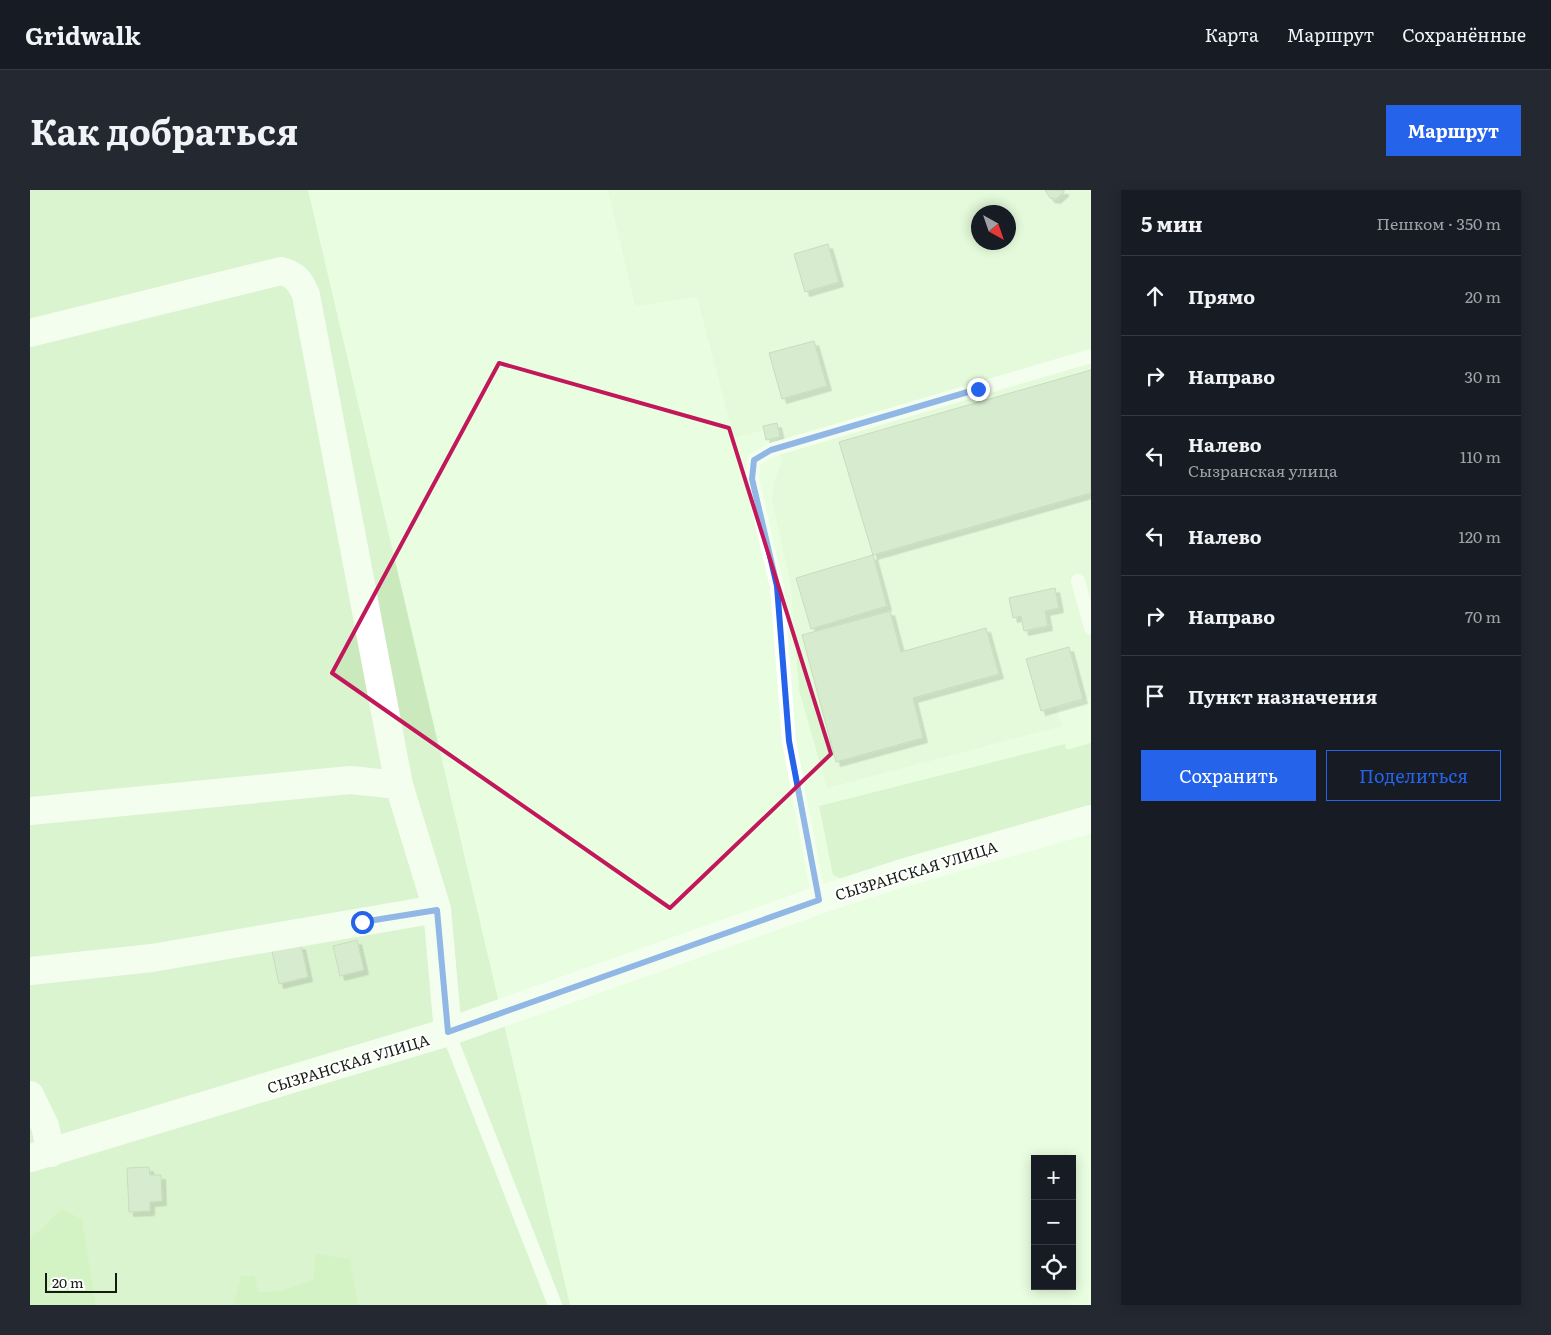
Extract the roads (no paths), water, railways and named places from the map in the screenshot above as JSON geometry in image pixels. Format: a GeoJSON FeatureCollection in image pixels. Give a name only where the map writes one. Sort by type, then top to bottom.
{"type":"FeatureCollection","features":[{"type":"Feature","properties":{"kind":"street"},"geometry":{"type":"LineString","coordinates":[[30,333],[281,271],[293,274],[300,282],[306,294],[399,785],[437,910],[448,1032]]}},
{"type":"Feature","properties":{"kind":"street"},"geometry":{"type":"LineString","coordinates":[[30,811],[350,780],[399,785]]}},
{"type":"Feature","properties":{"kind":"street","name":"СЫЗРАНСКАЯ УЛИЦА"},"geometry":{"type":"LineString","coordinates":[[41,1156],[448,1032],[819,900],[902,873],[1091,819]]}},
{"type":"Feature","properties":{"kind":"street"},"geometry":{"type":"LineString","coordinates":[[30,971],[152,958],[437,910]]}},
{"type":"Feature","properties":{"kind":"street"},"geometry":{"type":"LineString","coordinates":[[30,1095],[45,1126],[41,1156]]}},
{"type":"Feature","properties":{"kind":"lane"},"geometry":{"type":"LineString","coordinates":[[819,900],[789,741],[777,586],[752,479],[754,460],[771,450],[1091,356]]}},
{"type":"Feature","properties":{"kind":"lane"},"geometry":{"type":"LineString","coordinates":[[1078,581],[1091,628]]}},
{"type":"Feature","properties":{"kind":"lane"},"geometry":{"type":"LineString","coordinates":[[448,1032],[555,1305]]}}]}
